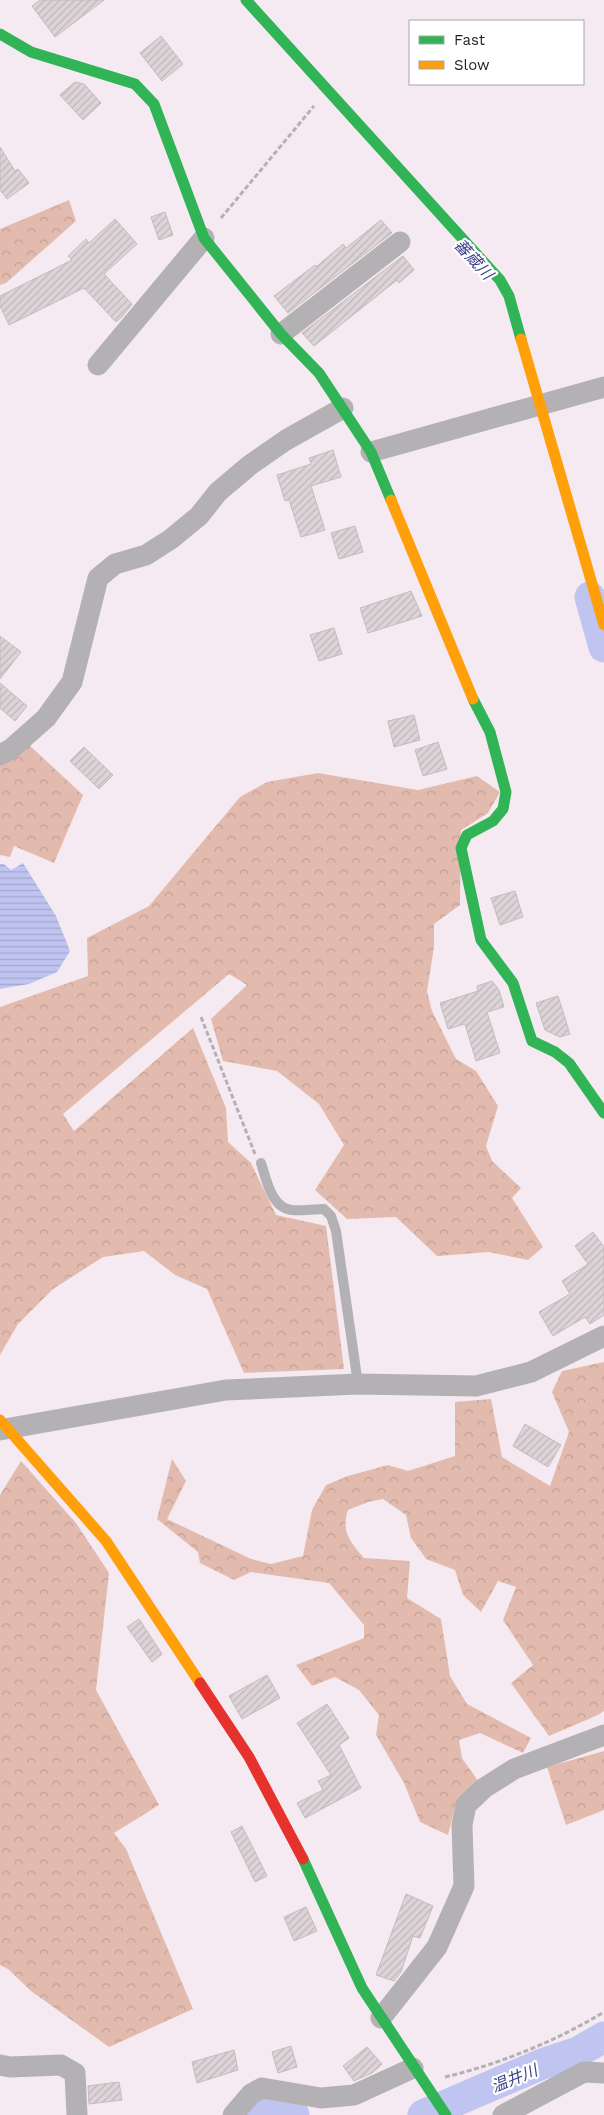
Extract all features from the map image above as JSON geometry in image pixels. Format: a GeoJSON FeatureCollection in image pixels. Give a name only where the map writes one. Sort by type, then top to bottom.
{"type":"FeatureCollection","features":[{"type":"Feature","properties":{"kind":"street"},"geometry":{"type":"LineString","coordinates":[[246,0],[500,280],[509,296],[537,405],[604,625]]}},
{"type":"Feature","properties":{"kind":"street"},"geometry":{"type":"LineString","coordinates":[[0,34],[31,52],[135,84],[154,104],[204,238],[281,334],[319,373],[371,452],[470,695],[490,732],[506,792],[503,809],[493,821],[468,835],[461,848],[481,940],[514,983],[532,1041],[555,1052],[569,1063],[604,1113]]}},
{"type":"Feature","properties":{"kind":"street"},"geometry":{"type":"LineString","coordinates":[[98,365],[204,238]]}},
{"type":"Feature","properties":{"kind":"street"},"geometry":{"type":"LineString","coordinates":[[281,334],[400,242]]}},
{"type":"Feature","properties":{"kind":"street"},"geometry":{"type":"LineString","coordinates":[[371,452],[604,386]]}},
{"type":"Feature","properties":{"kind":"street"},"geometry":{"type":"LineString","coordinates":[[0,755],[11,749],[46,718],[72,682],[98,578],[115,564],[146,555],[171,539],[199,516],[218,492],[250,465],[286,440],[343,408]]}},
{"type":"Feature","properties":{"kind":"street"},"geometry":{"type":"LineString","coordinates":[[3,1426],[226,1390],[358,1384],[476,1386],[531,1372],[604,1336]]}},
{"type":"Feature","properties":{"kind":"street"},"geometry":{"type":"LineString","coordinates":[[3,1426],[106,1541],[249,1757],[293,1838],[362,1988],[446,2115]]}},
{"type":"Feature","properties":{"kind":"street"},"geometry":{"type":"LineString","coordinates":[[381,2018],[437,1947],[464,1886],[462,1825],[466,1805],[484,1788],[514,1769],[604,1736]]}},
{"type":"Feature","properties":{"kind":"street"},"geometry":{"type":"LineString","coordinates":[[0,2065],[10,2067],[61,2065],[75,2073],[77,2115]]}},
{"type":"Feature","properties":{"kind":"street"},"geometry":{"type":"LineString","coordinates":[[503,2115],[584,2072],[604,2073]]}},
{"type":"Feature","properties":{"kind":"street"},"geometry":{"type":"LineString","coordinates":[[233,2115],[251,2094],[262,2088],[321,2098],[354,2095],[422,2079]]}},
{"type":"Feature","properties":{"kind":"lane"},"geometry":{"type":"LineString","coordinates":[[261,1162],[270,1193],[280,1205],[290,1210],[324,1209],[331,1216],[336,1231],[358,1384]]}},
{"type":"Feature","properties":{"kind":"path"},"geometry":{"type":"LineString","coordinates":[[204,238],[320,98]]}},
{"type":"Feature","properties":{"kind":"path"},"geometry":{"type":"LineString","coordinates":[[200,1018],[253,1151],[261,1162]]}},
{"type":"Feature","properties":{"kind":"path"},"geometry":{"type":"LineString","coordinates":[[422,2079],[459,2074],[509,2057],[577,2028],[604,2012]]}},
{"type":"Feature","properties":{"kind":"green space"},"geometry":{"type":"Polygon","coordinates":[[[69,200],[76,221],[6,283],[0,285],[0,229],[69,200]]]}},
{"type":"Feature","properties":{"kind":"green space"},"geometry":{"type":"Polygon","coordinates":[[[28,744],[83,795],[54,863],[14,846],[10,857],[0,855],[0,761],[28,744]]]}},
{"type":"Feature","properties":{"kind":"green space"},"geometry":{"type":"Polygon","coordinates":[[[318,773],[418,790],[477,776],[500,792],[488,813],[461,830],[460,905],[434,924],[434,947],[427,991],[432,1011],[456,1059],[476,1071],[498,1106],[486,1146],[492,1161],[521,1188],[512,1198],[543,1247],[528,1260],[489,1252],[437,1256],[396,1217],[347,1219],[315,1190],[344,1145],[319,1104],[277,1071],[223,1061],[211,1019],[247,985],[229,974],[63,1114],[74,1131],[193,1028],[226,1108],[228,1142],[251,1163],[276,1215],[326,1226],[344,1369],[244,1373],[207,1289],[175,1275],[144,1251],[103,1257],[53,1289],[18,1324],[0,1355],[0,1007],[88,976],[87,938],[149,906],[240,797],[267,782],[318,773]]]}},
{"type":"Feature","properties":{"kind":"green space"},"geometry":{"type":"Polygon","coordinates":[[[604,1362],[604,1711],[598,1715],[549,1736],[511,1683],[533,1665],[503,1620],[516,1587],[498,1581],[481,1612],[463,1595],[455,1570],[426,1559],[411,1538],[406,1515],[383,1499],[368,1502],[348,1510],[346,1531],[351,1542],[364,1558],[410,1561],[407,1598],[441,1619],[450,1676],[467,1704],[531,1738],[523,1753],[480,1733],[459,1740],[462,1758],[478,1781],[456,1803],[448,1835],[420,1822],[404,1783],[376,1735],[379,1715],[359,1690],[335,1677],[312,1686],[296,1665],[364,1638],[364,1625],[329,1583],[251,1572],[234,1580],[200,1563],[198,1552],[157,1519],[172,1459],[186,1481],[167,1519],[251,1559],[271,1564],[303,1556],[312,1510],[326,1485],[348,1476],[388,1465],[408,1471],[455,1456],[455,1402],[491,1399],[502,1457],[550,1486],[569,1432],[552,1392],[562,1371],[604,1362]]]}},
{"type":"Feature","properties":{"kind":"green space"},"geometry":{"type":"Polygon","coordinates":[[[21,1461],[76,1523],[109,1573],[96,1690],[159,1805],[114,1833],[126,1849],[193,2009],[109,2047],[31,1991],[8,1969],[0,1965],[0,1495],[21,1461]]]}},
{"type":"Feature","properties":{"kind":"green space"},"geometry":{"type":"Polygon","coordinates":[[[604,1751],[604,1810],[566,1825],[547,1767],[604,1751]]]}},
{"type":"Feature","properties":{"kind":"water"},"geometry":{"type":"Polygon","coordinates":[[[23,863],[56,916],[70,951],[57,972],[29,984],[0,989],[0,864],[4,864],[11,870],[23,863]]]}},
{"type":"Feature","properties":{"kind":"building"},"geometry":{"type":"Polygon","coordinates":[[[40,0],[104,0],[55,37],[32,6],[40,0]]]}},
{"type":"Feature","properties":{"kind":"building"},"geometry":{"type":"Polygon","coordinates":[[[161,36],[183,64],[162,81],[140,53],[161,36]]]}},
{"type":"Feature","properties":{"kind":"building"},"geometry":{"type":"Polygon","coordinates":[[[75,82],[84,84],[101,103],[83,120],[60,95],[75,82]]]}},
{"type":"Feature","properties":{"kind":"building"},"geometry":{"type":"Polygon","coordinates":[[[0,147],[15,171],[18,169],[29,183],[7,199],[0,190],[0,147]]]}},
{"type":"Feature","properties":{"kind":"building"},"geometry":{"type":"Polygon","coordinates":[[[165,212],[173,235],[159,240],[151,217],[165,212]]]}},
{"type":"Feature","properties":{"kind":"building"},"geometry":{"type":"Polygon","coordinates":[[[115,219],[137,244],[104,274],[132,304],[122,317],[116,322],[84,288],[9,325],[0,306],[0,296],[72,260],[68,256],[86,239],[89,243],[115,219]]]}},
{"type":"Feature","properties":{"kind":"building"},"geometry":{"type":"Polygon","coordinates":[[[381,220],[392,233],[288,313],[274,296],[315,265],[316,267],[343,244],[346,248],[381,220]]]}},
{"type":"Feature","properties":{"kind":"building"},"geometry":{"type":"Polygon","coordinates":[[[403,256],[414,270],[399,283],[397,280],[314,346],[302,333],[403,256]]]}},
{"type":"Feature","properties":{"kind":"building"},"geometry":{"type":"Polygon","coordinates":[[[333,450],[341,477],[311,486],[325,530],[301,537],[289,500],[285,501],[277,475],[311,464],[309,458],[333,450]]]}},
{"type":"Feature","properties":{"kind":"building"},"geometry":{"type":"Polygon","coordinates":[[[355,526],[363,552],[339,559],[331,533],[355,526]]]}},
{"type":"Feature","properties":{"kind":"building"},"geometry":{"type":"Polygon","coordinates":[[[411,591],[422,616],[368,633],[360,608],[411,591]]]}},
{"type":"Feature","properties":{"kind":"building"},"geometry":{"type":"Polygon","coordinates":[[[334,628],[342,654],[319,661],[310,635],[334,628]]]}},
{"type":"Feature","properties":{"kind":"building"},"geometry":{"type":"Polygon","coordinates":[[[0,636],[21,652],[0,679],[0,636]]]}},
{"type":"Feature","properties":{"kind":"building"},"geometry":{"type":"Polygon","coordinates":[[[0,683],[27,706],[15,721],[0,708],[0,683]]]}},
{"type":"Feature","properties":{"kind":"building"},"geometry":{"type":"Polygon","coordinates":[[[414,715],[420,740],[394,747],[388,721],[414,715]]]}},
{"type":"Feature","properties":{"kind":"building"},"geometry":{"type":"Polygon","coordinates":[[[438,742],[447,769],[423,776],[415,750],[438,742]]]}},
{"type":"Feature","properties":{"kind":"building"},"geometry":{"type":"Polygon","coordinates":[[[84,747],[113,775],[99,789],[70,761],[84,747]]]}},
{"type":"Feature","properties":{"kind":"building"},"geometry":{"type":"Polygon","coordinates":[[[515,891],[523,917],[500,925],[491,898],[515,891]]]}},
{"type":"Feature","properties":{"kind":"building"},"geometry":{"type":"Polygon","coordinates":[[[492,981],[499,990],[504,1007],[487,1012],[500,1053],[476,1061],[465,1024],[448,1029],[440,1003],[478,991],[477,986],[492,981]]]}},
{"type":"Feature","properties":{"kind":"building"},"geometry":{"type":"Polygon","coordinates":[[[558,996],[570,1034],[560,1037],[545,1030],[536,1003],[558,996]]]}},
{"type":"Feature","properties":{"kind":"building"},"geometry":{"type":"Polygon","coordinates":[[[593,1232],[604,1247],[604,1315],[590,1324],[585,1317],[553,1336],[539,1312],[570,1294],[562,1281],[588,1264],[575,1246],[593,1232]]]}},
{"type":"Feature","properties":{"kind":"building"},"geometry":{"type":"Polygon","coordinates":[[[525,1424],[561,1445],[548,1467],[513,1446],[525,1424]]]}},
{"type":"Feature","properties":{"kind":"building"},"geometry":{"type":"Polygon","coordinates":[[[139,1619],[162,1654],[152,1662],[127,1627],[139,1619]]]}},
{"type":"Feature","properties":{"kind":"building"},"geometry":{"type":"Polygon","coordinates":[[[267,1675],[280,1698],[242,1719],[229,1696],[267,1675]]]}},
{"type":"Feature","properties":{"kind":"building"},"geometry":{"type":"Polygon","coordinates":[[[327,1704],[349,1738],[339,1745],[361,1788],[305,1818],[297,1803],[323,1790],[318,1781],[331,1775],[297,1723],[327,1704]]]}},
{"type":"Feature","properties":{"kind":"building"},"geometry":{"type":"Polygon","coordinates":[[[242,1826],[267,1876],[255,1882],[231,1832],[242,1826]]]}},
{"type":"Feature","properties":{"kind":"building"},"geometry":{"type":"Polygon","coordinates":[[[406,1894],[433,1906],[420,1938],[413,1936],[401,1972],[394,1981],[376,1975],[406,1894]]]}},
{"type":"Feature","properties":{"kind":"building"},"geometry":{"type":"Polygon","coordinates":[[[306,1907],[317,1931],[294,1941],[284,1917],[306,1907]]]}},
{"type":"Feature","properties":{"kind":"building"},"geometry":{"type":"Polygon","coordinates":[[[291,2046],[297,2067],[278,2073],[272,2052],[291,2046]]]}},
{"type":"Feature","properties":{"kind":"building"},"geometry":{"type":"Polygon","coordinates":[[[367,2047],[382,2064],[372,2073],[354,2081],[343,2066],[367,2047]]]}},
{"type":"Feature","properties":{"kind":"building"},"geometry":{"type":"Polygon","coordinates":[[[234,2050],[238,2070],[197,2083],[192,2062],[234,2050]]]}},
{"type":"Feature","properties":{"kind":"building"},"geometry":{"type":"Polygon","coordinates":[[[119,2082],[122,2100],[89,2104],[88,2086],[119,2082]]]}},
{"type":"Feature","properties":{"kind":"waterway","name":"蕃蔵川"},"geometry":{"type":"LineString","coordinates":[[590,597],[604,647]]}},
{"type":"Feature","properties":{"kind":"waterway","name":"温井川"},"geometry":{"type":"LineString","coordinates":[[423,2115],[542,2064],[578,2052],[604,2037]]}},
{"type":"Feature","properties":{"kind":"waterway","name":"温井川"},"geometry":{"type":"LineString","coordinates":[[262,2115],[266,2112],[294,2115]]}},
{"type":"Feature","properties":{"kind":"traffic: fast"},"geometry":{"type":"LineString","coordinates":[[246,0],[500,280],[509,296],[521,339]]}},
{"type":"Feature","properties":{"kind":"traffic: fast"},"geometry":{"type":"LineString","coordinates":[[0,34],[31,52],[135,84],[154,104],[204,238],[281,334],[319,373],[371,452],[391,500]]}},
{"type":"Feature","properties":{"kind":"traffic: fast"},"geometry":{"type":"LineString","coordinates":[[473,699],[490,732],[506,792],[503,809],[493,821],[467,835],[461,848],[481,940],[513,983],[532,1041],[555,1052],[569,1063],[604,1113]]}},
{"type":"Feature","properties":{"kind":"traffic: fast"},"geometry":{"type":"LineString","coordinates":[[303,1859],[362,1988],[446,2115]]}},
{"type":"Feature","properties":{"kind":"traffic: slow"},"geometry":{"type":"LineString","coordinates":[[521,339],[604,625]]}},
{"type":"Feature","properties":{"kind":"traffic: slow"},"geometry":{"type":"LineString","coordinates":[[391,500],[473,699]]}},
{"type":"Feature","properties":{"kind":"traffic: slow"},"geometry":{"type":"LineString","coordinates":[[0,1420],[106,1541],[200,1683]]}},
{"type":"Feature","properties":{"kind":"traffic: jam"},"geometry":{"type":"LineString","coordinates":[[200,1683],[249,1757],[303,1859]]}}]}
